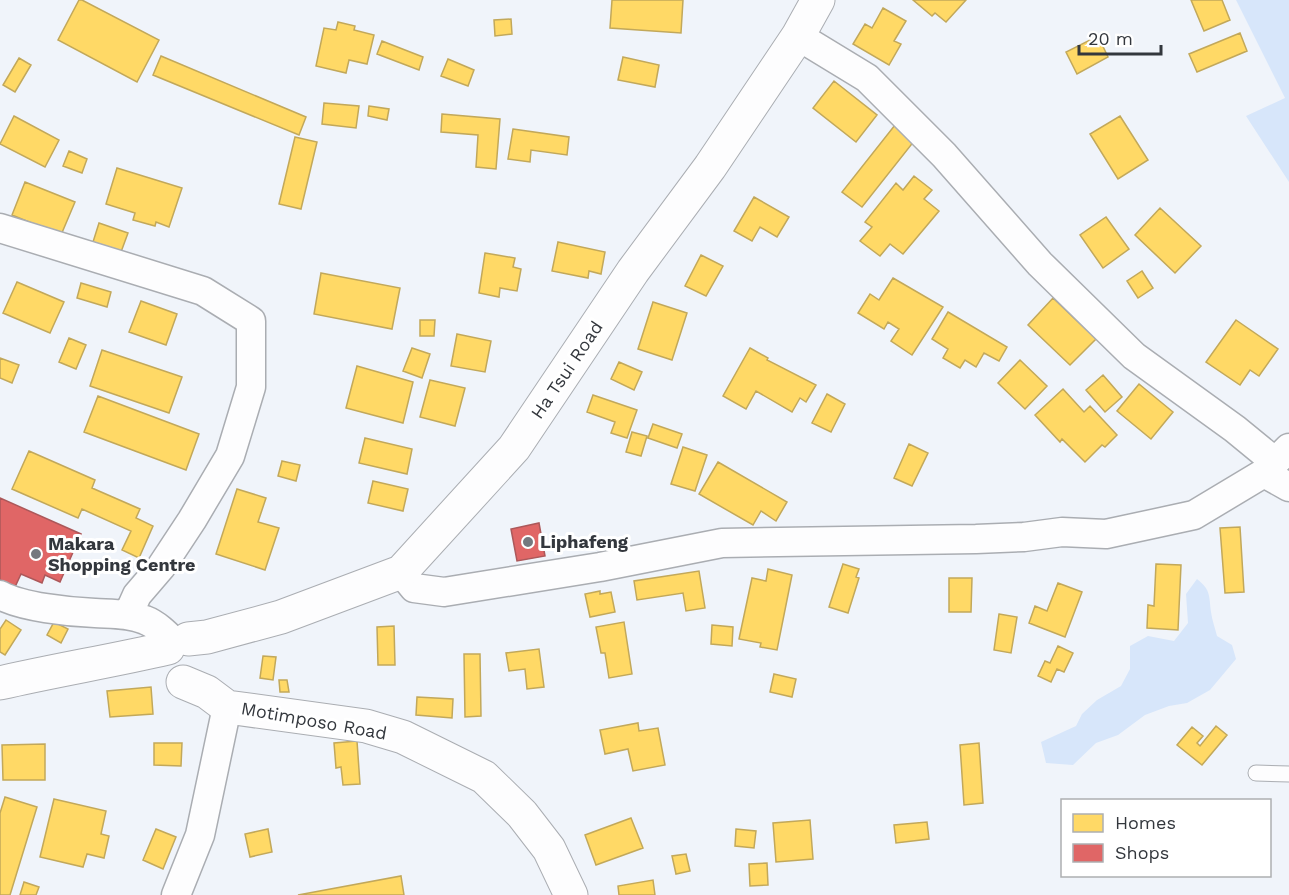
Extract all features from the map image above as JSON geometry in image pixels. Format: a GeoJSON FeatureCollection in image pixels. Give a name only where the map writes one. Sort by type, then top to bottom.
{"type":"FeatureCollection","features":[{"type":"Feature","properties":{"kind":"street","name":"Ha Tsui Road"},"geometry":{"type":"LineString","coordinates":[[192,668],[226,632],[281,617],[401,572],[514,448],[633,271],[710,167],[798,36],[818,0]]}},
{"type":"Feature","properties":{"kind":"street"},"geometry":{"type":"LineString","coordinates":[[798,36],[867,78],[944,155],[1040,264],[1134,356],[1276,461],[1289,487]]}},
{"type":"Feature","properties":{"kind":"street"},"geometry":{"type":"LineString","coordinates":[[0,228],[202,291],[251,321],[251,387],[230,456],[192,520],[160,567],[137,595],[128,615]]}},
{"type":"Feature","properties":{"kind":"street"},"geometry":{"type":"LineString","coordinates":[[401,572],[414,588],[444,592],[600,567],[722,543],[976,539],[1024,537],[1062,532],[1106,534],[1194,515],[1276,461]]}},
{"type":"Feature","properties":{"kind":"street"},"geometry":{"type":"LineString","coordinates":[[0,595],[12,602],[81,613],[128,615],[146,620],[166,634],[192,668],[200,835],[176,895]]}},
{"type":"Feature","properties":{"kind":"street"},"geometry":{"type":"LineString","coordinates":[[0,682],[61,669],[106,663],[192,668]]}},
{"type":"Feature","properties":{"kind":"street","name":"Motimposo Road"},"geometry":{"type":"LineString","coordinates":[[192,668],[403,737],[484,777],[522,814],[549,849],[571,895]]}},
{"type":"Feature","properties":{"kind":"lane"},"geometry":{"type":"LineString","coordinates":[[1256,773],[1289,774]]}},
{"type":"Feature","properties":{"kind":"shaded area"},"geometry":{"type":"Polygon","coordinates":[[[1236,0],[1289,0],[1289,182],[1246,116],[1285,98],[1236,0]]]}},
{"type":"Feature","properties":{"kind":"shaded area"},"geometry":{"type":"Polygon","coordinates":[[[1197,579],[1208,594],[1217,636],[1232,645],[1236,659],[1210,690],[1187,703],[1169,706],[1145,715],[1118,735],[1096,743],[1073,765],[1046,763],[1041,742],[1076,726],[1082,714],[1097,700],[1121,686],[1130,669],[1130,646],[1148,636],[1174,641],[1188,623],[1186,594],[1197,579]]]}},
{"type":"Feature","properties":{"kind":"building: Homes"},"geometry":{"type":"Polygon","coordinates":[[[79,0],[159,40],[137,82],[58,40],[79,0]]]}},
{"type":"Feature","properties":{"kind":"building: Homes"},"geometry":{"type":"Polygon","coordinates":[[[612,0],[683,0],[681,33],[610,28],[612,0]]]}},
{"type":"Feature","properties":{"kind":"building: Homes"},"geometry":{"type":"Polygon","coordinates":[[[913,0],[966,0],[946,22],[935,13],[932,16],[913,0]]]}},
{"type":"Feature","properties":{"kind":"building: Homes"},"geometry":{"type":"Polygon","coordinates":[[[1191,0],[1222,0],[1230,20],[1204,31],[1191,0]]]}},
{"type":"Feature","properties":{"kind":"building: Homes"},"geometry":{"type":"Polygon","coordinates":[[[883,8],[906,21],[894,41],[901,44],[889,65],[853,44],[865,24],[872,28],[883,8]]]}},
{"type":"Feature","properties":{"kind":"building: Homes"},"geometry":{"type":"Polygon","coordinates":[[[511,19],[512,34],[495,36],[494,20],[511,19]]]}},
{"type":"Feature","properties":{"kind":"building: Homes"},"geometry":{"type":"Polygon","coordinates":[[[338,22],[355,26],[354,30],[374,35],[367,64],[349,60],[346,73],[316,66],[324,28],[336,30],[338,22]]]}},
{"type":"Feature","properties":{"kind":"building: Homes"},"geometry":{"type":"Polygon","coordinates":[[[1240,33],[1247,51],[1197,72],[1189,54],[1240,33]]]}},
{"type":"Feature","properties":{"kind":"building: Homes"},"geometry":{"type":"Polygon","coordinates":[[[1098,36],[1108,57],[1077,74],[1066,52],[1098,36]]]}},
{"type":"Feature","properties":{"kind":"building: Homes"},"geometry":{"type":"Polygon","coordinates":[[[382,41],[423,57],[419,70],[377,54],[382,41]]]}},
{"type":"Feature","properties":{"kind":"building: Homes"},"geometry":{"type":"Polygon","coordinates":[[[161,56],[306,117],[299,135],[153,75],[161,56]]]}},
{"type":"Feature","properties":{"kind":"building: Homes"},"geometry":{"type":"Polygon","coordinates":[[[623,57],[659,65],[655,87],[618,80],[623,57]]]}},
{"type":"Feature","properties":{"kind":"building: Homes"},"geometry":{"type":"Polygon","coordinates":[[[19,58],[31,65],[15,92],[3,85],[19,58]]]}},
{"type":"Feature","properties":{"kind":"building: Homes"},"geometry":{"type":"Polygon","coordinates":[[[448,59],[474,70],[468,86],[441,76],[448,59]]]}},
{"type":"Feature","properties":{"kind":"building: Homes"},"geometry":{"type":"Polygon","coordinates":[[[834,81],[877,115],[856,142],[813,108],[834,81]]]}},
{"type":"Feature","properties":{"kind":"building: Homes"},"geometry":{"type":"Polygon","coordinates":[[[324,103],[359,106],[356,128],[322,124],[324,103]]]}},
{"type":"Feature","properties":{"kind":"building: Homes"},"geometry":{"type":"Polygon","coordinates":[[[369,106],[389,109],[387,120],[368,116],[369,106]]]}},
{"type":"Feature","properties":{"kind":"building: Homes"},"geometry":{"type":"Polygon","coordinates":[[[442,114],[500,119],[496,169],[476,167],[478,135],[441,132],[442,114]]]}},
{"type":"Feature","properties":{"kind":"building: Homes"},"geometry":{"type":"Polygon","coordinates":[[[14,116],[59,140],[45,167],[0,144],[14,116]]]}},
{"type":"Feature","properties":{"kind":"building: Homes"},"geometry":{"type":"Polygon","coordinates":[[[1120,116],[1148,160],[1118,179],[1090,134],[1120,116]]]}},
{"type":"Feature","properties":{"kind":"building: Homes"},"geometry":{"type":"Polygon","coordinates":[[[895,125],[915,140],[862,207],[842,192],[895,125]]]}},
{"type":"Feature","properties":{"kind":"building: Homes"},"geometry":{"type":"Polygon","coordinates":[[[513,129],[569,137],[567,155],[531,150],[530,162],[508,159],[513,129]]]}},
{"type":"Feature","properties":{"kind":"building: Homes"},"geometry":{"type":"Polygon","coordinates":[[[295,137],[317,142],[301,209],[279,204],[295,137]]]}},
{"type":"Feature","properties":{"kind":"building: Homes"},"geometry":{"type":"Polygon","coordinates":[[[69,151],[87,159],[82,173],[63,166],[69,151]]]}},
{"type":"Feature","properties":{"kind":"building: Homes"},"geometry":{"type":"Polygon","coordinates":[[[117,168],[182,188],[169,227],[156,222],[155,226],[133,220],[135,213],[106,204],[117,168]]]}},
{"type":"Feature","properties":{"kind":"building: Homes"},"geometry":{"type":"Polygon","coordinates":[[[914,176],[932,190],[924,199],[939,211],[903,254],[890,244],[880,256],[860,241],[872,227],[865,222],[896,183],[903,190],[914,176]]]}},
{"type":"Feature","properties":{"kind":"building: Homes"},"geometry":{"type":"Polygon","coordinates":[[[25,182],[75,202],[61,235],[12,215],[25,182]]]}},
{"type":"Feature","properties":{"kind":"building: Homes"},"geometry":{"type":"Polygon","coordinates":[[[754,197],[789,217],[777,237],[760,227],[752,241],[734,231],[754,197]]]}},
{"type":"Feature","properties":{"kind":"building: Homes"},"geometry":{"type":"Polygon","coordinates":[[[1160,208],[1201,246],[1175,273],[1135,235],[1160,208]]]}},
{"type":"Feature","properties":{"kind":"building: Homes"},"geometry":{"type":"Polygon","coordinates":[[[1106,217],[1129,249],[1103,268],[1080,235],[1106,217]]]}},
{"type":"Feature","properties":{"kind":"building: Homes"},"geometry":{"type":"Polygon","coordinates":[[[99,223],[128,233],[121,252],[93,242],[99,223]]]}},
{"type":"Feature","properties":{"kind":"building: Homes"},"geometry":{"type":"Polygon","coordinates":[[[558,242],[605,252],[601,274],[589,271],[588,278],[552,271],[558,242]]]}},
{"type":"Feature","properties":{"kind":"building: Homes"},"geometry":{"type":"Polygon","coordinates":[[[485,253],[515,258],[513,267],[521,269],[517,291],[500,288],[499,297],[479,293],[485,253]]]}},
{"type":"Feature","properties":{"kind":"building: Homes"},"geometry":{"type":"Polygon","coordinates":[[[701,255],[723,266],[706,296],[685,286],[701,255]]]}},
{"type":"Feature","properties":{"kind":"building: Homes"},"geometry":{"type":"Polygon","coordinates":[[[1142,271],[1153,288],[1138,298],[1127,281],[1142,271]]]}},
{"type":"Feature","properties":{"kind":"building: Homes"},"geometry":{"type":"Polygon","coordinates":[[[321,273],[400,288],[392,329],[314,314],[321,273]]]}},
{"type":"Feature","properties":{"kind":"building: Homes"},"geometry":{"type":"Polygon","coordinates":[[[893,278],[943,307],[912,355],[891,341],[899,329],[888,322],[884,329],[858,313],[870,294],[879,300],[893,278]]]}},
{"type":"Feature","properties":{"kind":"building: Homes"},"geometry":{"type":"Polygon","coordinates":[[[17,282],[64,302],[50,333],[3,313],[17,282]]]}},
{"type":"Feature","properties":{"kind":"building: Homes"},"geometry":{"type":"Polygon","coordinates":[[[81,283],[111,292],[107,307],[77,298],[81,283]]]}},
{"type":"Feature","properties":{"kind":"building: Homes"},"geometry":{"type":"Polygon","coordinates":[[[1053,298],[1096,339],[1070,365],[1028,325],[1053,298]]]}},
{"type":"Feature","properties":{"kind":"building: Homes"},"geometry":{"type":"Polygon","coordinates":[[[141,301],[177,314],[166,345],[129,332],[141,301]]]}},
{"type":"Feature","properties":{"kind":"building: Homes"},"geometry":{"type":"Polygon","coordinates":[[[653,302],[687,313],[672,360],[638,349],[653,302]]]}},
{"type":"Feature","properties":{"kind":"building: Homes"},"geometry":{"type":"Polygon","coordinates":[[[948,312],[1007,347],[999,361],[984,353],[976,367],[965,360],[960,368],[943,358],[948,349],[932,339],[948,312]]]}},
{"type":"Feature","properties":{"kind":"building: Homes"},"geometry":{"type":"Polygon","coordinates":[[[420,320],[435,320],[434,336],[420,336],[420,320]]]}},
{"type":"Feature","properties":{"kind":"building: Homes"},"geometry":{"type":"Polygon","coordinates":[[[1236,320],[1278,349],[1259,376],[1250,370],[1240,385],[1206,362],[1236,320]]]}},
{"type":"Feature","properties":{"kind":"building: Homes"},"geometry":{"type":"Polygon","coordinates":[[[457,334],[491,341],[485,372],[451,366],[457,334]]]}},
{"type":"Feature","properties":{"kind":"building: Homes"},"geometry":{"type":"Polygon","coordinates":[[[69,338],[86,345],[76,369],[59,362],[69,338]]]}},
{"type":"Feature","properties":{"kind":"building: Homes"},"geometry":{"type":"Polygon","coordinates":[[[412,348],[430,354],[422,378],[403,371],[412,348]]]}},
{"type":"Feature","properties":{"kind":"building: Homes"},"geometry":{"type":"Polygon","coordinates":[[[750,348],[768,358],[767,360],[816,385],[806,402],[800,398],[792,412],[756,391],[746,409],[723,396],[750,348]]]}},
{"type":"Feature","properties":{"kind":"building: Homes"},"geometry":{"type":"Polygon","coordinates":[[[102,350],[182,377],[169,413],[90,386],[102,350]]]}},
{"type":"Feature","properties":{"kind":"building: Homes"},"geometry":{"type":"Polygon","coordinates":[[[0,358],[19,365],[12,383],[0,378],[0,358]]]}},
{"type":"Feature","properties":{"kind":"building: Homes"},"geometry":{"type":"Polygon","coordinates":[[[1020,360],[1047,386],[1025,409],[998,383],[1020,360]]]}},
{"type":"Feature","properties":{"kind":"building: Homes"},"geometry":{"type":"Polygon","coordinates":[[[619,362],[642,372],[634,390],[611,379],[619,362]]]}},
{"type":"Feature","properties":{"kind":"building: Homes"},"geometry":{"type":"Polygon","coordinates":[[[357,366],[413,382],[403,423],[346,408],[357,366]]]}},
{"type":"Feature","properties":{"kind":"building: Homes"},"geometry":{"type":"Polygon","coordinates":[[[1103,375],[1122,397],[1105,412],[1086,390],[1103,375]]]}},
{"type":"Feature","properties":{"kind":"building: Homes"},"geometry":{"type":"Polygon","coordinates":[[[430,380],[465,388],[455,426],[420,417],[430,380]]]}},
{"type":"Feature","properties":{"kind":"building: Homes"},"geometry":{"type":"Polygon","coordinates":[[[1139,384],[1173,412],[1151,439],[1117,411],[1139,384]]]}},
{"type":"Feature","properties":{"kind":"building: Homes"},"geometry":{"type":"Polygon","coordinates":[[[1063,389],[1084,412],[1090,406],[1117,435],[1105,447],[1102,445],[1085,462],[1062,439],[1060,442],[1035,415],[1063,389]]]}},
{"type":"Feature","properties":{"kind":"building: Homes"},"geometry":{"type":"Polygon","coordinates":[[[827,394],[845,404],[831,432],[812,423],[827,394]]]}},
{"type":"Feature","properties":{"kind":"building: Homes"},"geometry":{"type":"Polygon","coordinates":[[[593,395],[637,410],[627,438],[611,433],[615,422],[587,412],[593,395]]]}},
{"type":"Feature","properties":{"kind":"building: Homes"},"geometry":{"type":"Polygon","coordinates":[[[98,396],[199,434],[186,470],[84,432],[98,396]]]}},
{"type":"Feature","properties":{"kind":"building: Homes"},"geometry":{"type":"Polygon","coordinates":[[[653,424],[682,434],[677,448],[648,438],[653,424]]]}},
{"type":"Feature","properties":{"kind":"building: Homes"},"geometry":{"type":"Polygon","coordinates":[[[632,432],[647,436],[641,456],[626,452],[632,432]]]}},
{"type":"Feature","properties":{"kind":"building: Homes"},"geometry":{"type":"Polygon","coordinates":[[[365,438],[412,449],[407,474],[359,463],[365,438]]]}},
{"type":"Feature","properties":{"kind":"building: Homes"},"geometry":{"type":"Polygon","coordinates":[[[909,444],[928,453],[912,486],[894,478],[909,444]]]}},
{"type":"Feature","properties":{"kind":"building: Homes"},"geometry":{"type":"Polygon","coordinates":[[[683,447],[707,455],[695,491],[671,484],[683,447]]]}},
{"type":"Feature","properties":{"kind":"building: Homes"},"geometry":{"type":"Polygon","coordinates":[[[29,451],[95,480],[92,488],[140,509],[136,518],[153,526],[139,558],[122,550],[131,531],[82,509],[78,518],[12,489],[29,451]]]}},
{"type":"Feature","properties":{"kind":"building: Homes"},"geometry":{"type":"Polygon","coordinates":[[[282,461],[300,465],[296,481],[278,476],[282,461]]]}},
{"type":"Feature","properties":{"kind":"building: Homes"},"geometry":{"type":"Polygon","coordinates":[[[718,462],[787,502],[776,521],[761,511],[753,525],[699,494],[718,462]]]}},
{"type":"Feature","properties":{"kind":"building: Homes"},"geometry":{"type":"Polygon","coordinates":[[[373,481],[408,489],[403,511],[368,503],[373,481]]]}},
{"type":"Feature","properties":{"kind":"building: Homes"},"geometry":{"type":"Polygon","coordinates":[[[237,489],[266,498],[258,522],[279,528],[265,570],[216,554],[237,489]]]}},
{"type":"Feature","properties":{"kind":"building: Homes"},"geometry":{"type":"Polygon","coordinates":[[[1240,527],[1244,592],[1225,593],[1220,528],[1240,527]]]}},
{"type":"Feature","properties":{"kind":"building: Homes"},"geometry":{"type":"Polygon","coordinates":[[[843,564],[859,569],[856,577],[859,578],[848,613],[829,607],[843,564]]]}},
{"type":"Feature","properties":{"kind":"building: Homes"},"geometry":{"type":"Polygon","coordinates":[[[1156,564],[1181,565],[1178,630],[1147,628],[1148,605],[1154,606],[1156,564]]]}},
{"type":"Feature","properties":{"kind":"building: Homes"},"geometry":{"type":"Polygon","coordinates":[[[768,569],[792,575],[777,650],[760,647],[761,643],[739,639],[752,578],[766,581],[768,569]]]}},
{"type":"Feature","properties":{"kind":"building: Homes"},"geometry":{"type":"Polygon","coordinates":[[[699,571],[705,608],[686,611],[683,593],[637,600],[634,581],[699,571]]]}},
{"type":"Feature","properties":{"kind":"building: Homes"},"geometry":{"type":"Polygon","coordinates":[[[949,578],[972,578],[971,612],[949,612],[949,578]]]}},
{"type":"Feature","properties":{"kind":"building: Homes"},"geometry":{"type":"Polygon","coordinates":[[[1058,583],[1082,592],[1065,637],[1029,623],[1035,606],[1047,611],[1058,583]]]}},
{"type":"Feature","properties":{"kind":"building: Homes"},"geometry":{"type":"Polygon","coordinates":[[[600,591],[600,594],[611,592],[615,612],[590,617],[585,594],[600,591]]]}},
{"type":"Feature","properties":{"kind":"building: Homes"},"geometry":{"type":"Polygon","coordinates":[[[999,614],[1017,617],[1011,653],[994,650],[999,614]]]}},
{"type":"Feature","properties":{"kind":"building: Homes"},"geometry":{"type":"Polygon","coordinates":[[[6,620],[21,630],[5,655],[0,652],[0,629],[6,620]]]}},
{"type":"Feature","properties":{"kind":"building: Homes"},"geometry":{"type":"Polygon","coordinates":[[[54,622],[68,629],[61,643],[47,635],[54,622]]]}},
{"type":"Feature","properties":{"kind":"building: Homes"},"geometry":{"type":"Polygon","coordinates":[[[624,622],[632,674],[609,678],[605,653],[601,653],[596,627],[624,622]]]}},
{"type":"Feature","properties":{"kind":"building: Homes"},"geometry":{"type":"Polygon","coordinates":[[[712,625],[733,627],[732,646],[711,644],[712,625]]]}},
{"type":"Feature","properties":{"kind":"building: Homes"},"geometry":{"type":"Polygon","coordinates":[[[394,626],[395,665],[378,665],[377,627],[394,626]]]}},
{"type":"Feature","properties":{"kind":"building: Homes"},"geometry":{"type":"Polygon","coordinates":[[[1058,646],[1073,653],[1064,672],[1057,669],[1051,682],[1038,676],[1045,661],[1050,663],[1058,646]]]}},
{"type":"Feature","properties":{"kind":"building: Homes"},"geometry":{"type":"Polygon","coordinates":[[[539,649],[544,687],[527,689],[525,669],[509,671],[506,653],[539,649]]]}},
{"type":"Feature","properties":{"kind":"building: Homes"},"geometry":{"type":"Polygon","coordinates":[[[464,654],[480,654],[481,716],[465,717],[464,654]]]}},
{"type":"Feature","properties":{"kind":"building: Homes"},"geometry":{"type":"Polygon","coordinates":[[[263,656],[276,657],[273,680],[260,678],[263,656]]]}},
{"type":"Feature","properties":{"kind":"building: Homes"},"geometry":{"type":"Polygon","coordinates":[[[774,674],[796,679],[792,697],[770,692],[774,674]]]}},
{"type":"Feature","properties":{"kind":"building: Homes"},"geometry":{"type":"Polygon","coordinates":[[[279,680],[287,680],[289,692],[280,692],[279,680]]]}},
{"type":"Feature","properties":{"kind":"building: Homes"},"geometry":{"type":"Polygon","coordinates":[[[151,687],[153,714],[110,717],[107,691],[151,687]]]}},
{"type":"Feature","properties":{"kind":"building: Homes"},"geometry":{"type":"Polygon","coordinates":[[[417,697],[453,699],[452,718],[416,715],[417,697]]]}},
{"type":"Feature","properties":{"kind":"building: Homes"},"geometry":{"type":"Polygon","coordinates":[[[638,723],[639,731],[658,728],[665,765],[633,771],[628,749],[605,754],[600,730],[638,723]]]}},
{"type":"Feature","properties":{"kind":"building: Homes"},"geometry":{"type":"Polygon","coordinates":[[[1216,726],[1227,735],[1202,765],[1177,745],[1192,727],[1203,736],[1197,743],[1200,746],[1216,726]]]}},
{"type":"Feature","properties":{"kind":"building: Homes"},"geometry":{"type":"Polygon","coordinates":[[[357,741],[360,784],[343,785],[341,767],[336,768],[334,743],[357,741]]]}},
{"type":"Feature","properties":{"kind":"building: Homes"},"geometry":{"type":"Polygon","coordinates":[[[154,743],[182,743],[181,766],[154,765],[154,743]]]}},
{"type":"Feature","properties":{"kind":"building: Homes"},"geometry":{"type":"Polygon","coordinates":[[[979,743],[983,803],[964,805],[960,745],[979,743]]]}},
{"type":"Feature","properties":{"kind":"building: Homes"},"geometry":{"type":"Polygon","coordinates":[[[45,744],[45,780],[3,780],[2,745],[45,744]]]}},
{"type":"Feature","properties":{"kind":"building: Homes"},"geometry":{"type":"Polygon","coordinates":[[[5,797],[37,807],[10,895],[0,895],[0,813],[5,797]]]}},
{"type":"Feature","properties":{"kind":"building: Homes"},"geometry":{"type":"Polygon","coordinates":[[[54,799],[106,811],[101,834],[109,836],[104,858],[87,854],[83,867],[40,857],[54,799]]]}},
{"type":"Feature","properties":{"kind":"building: Homes"},"geometry":{"type":"Polygon","coordinates":[[[631,818],[643,848],[596,865],[585,835],[631,818]]]}},
{"type":"Feature","properties":{"kind":"building: Homes"},"geometry":{"type":"Polygon","coordinates":[[[810,820],[813,859],[776,862],[773,823],[810,820]]]}},
{"type":"Feature","properties":{"kind":"building: Homes"},"geometry":{"type":"Polygon","coordinates":[[[927,822],[929,839],[896,843],[894,825],[927,822]]]}},
{"type":"Feature","properties":{"kind":"building: Homes"},"geometry":{"type":"Polygon","coordinates":[[[156,829],[176,837],[163,869],[143,860],[156,829]]]}},
{"type":"Feature","properties":{"kind":"building: Homes"},"geometry":{"type":"Polygon","coordinates":[[[268,829],[272,852],[250,857],[245,834],[268,829]]]}},
{"type":"Feature","properties":{"kind":"building: Homes"},"geometry":{"type":"Polygon","coordinates":[[[736,829],[756,831],[754,848],[735,846],[736,829]]]}},
{"type":"Feature","properties":{"kind":"building: Homes"},"geometry":{"type":"Polygon","coordinates":[[[686,854],[690,871],[676,874],[672,856],[686,854]]]}},
{"type":"Feature","properties":{"kind":"building: Homes"},"geometry":{"type":"Polygon","coordinates":[[[767,863],[768,885],[750,886],[749,864],[767,863]]]}},
{"type":"Feature","properties":{"kind":"building: Homes"},"geometry":{"type":"Polygon","coordinates":[[[401,876],[404,895],[298,895],[401,876]]]}},
{"type":"Feature","properties":{"kind":"building: Homes"},"geometry":{"type":"Polygon","coordinates":[[[653,880],[655,895],[619,895],[618,886],[653,880]]]}},
{"type":"Feature","properties":{"kind":"building: Homes"},"geometry":{"type":"Polygon","coordinates":[[[24,882],[39,887],[36,895],[20,895],[24,882]]]}},
{"type":"Feature","properties":{"kind":"building: Shops","name":"Makara Shopping Centre"},"geometry":{"type":"Polygon","coordinates":[[[0,498],[81,534],[60,582],[45,575],[42,583],[21,574],[15,587],[0,580],[0,498]]]}},
{"type":"Feature","properties":{"kind":"building: Shops","name":"Liphafeng"},"geometry":{"type":"Polygon","coordinates":[[[539,523],[545,556],[517,561],[511,529],[539,523]]]}},
{"type":"Feature","properties":{"kind":"place","name":"Liphafeng"},"geometry":{"type":"Point","coordinates":[528,542]}},
{"type":"Feature","properties":{"kind":"place","name":"Makara Shopping Centre"},"geometry":{"type":"Point","coordinates":[36,554]}}]}
